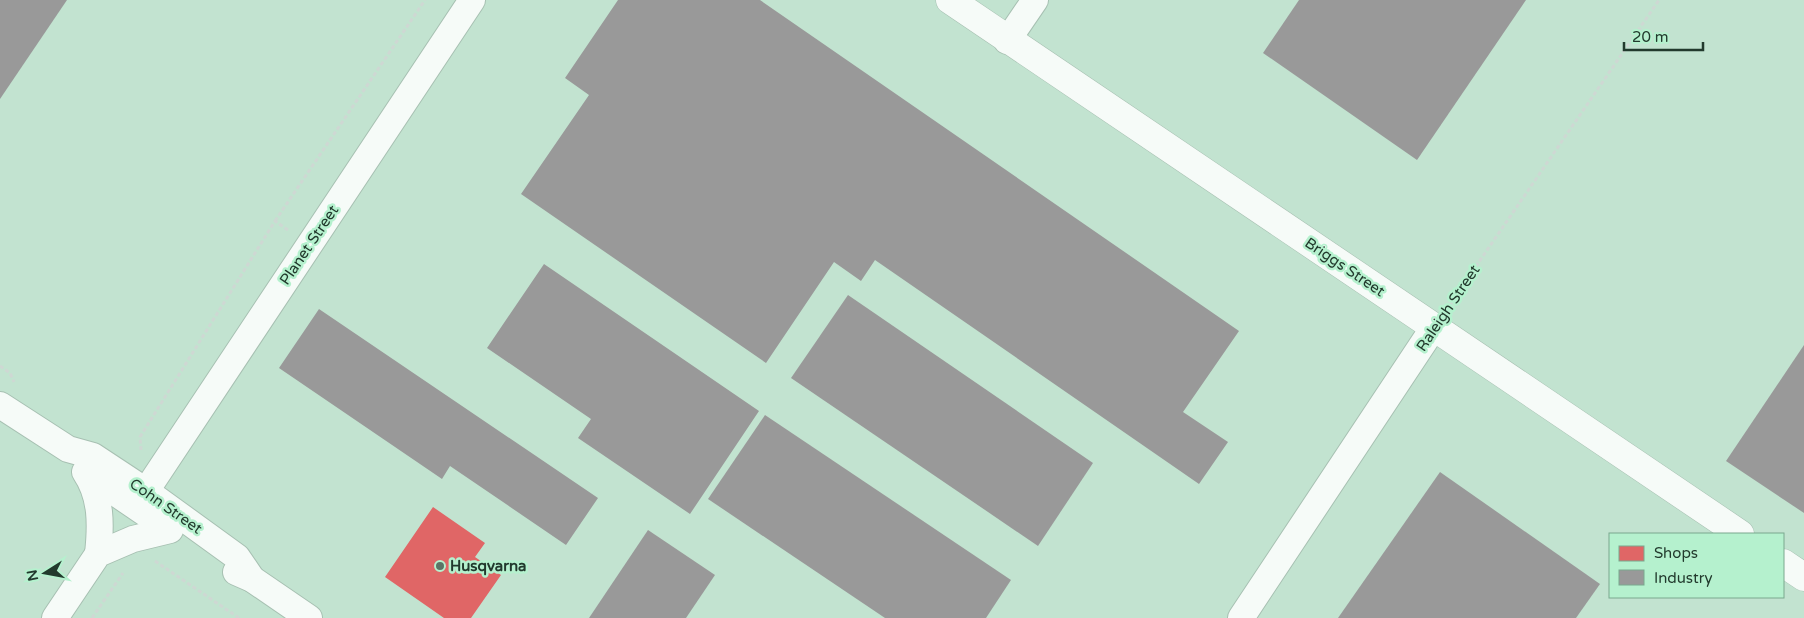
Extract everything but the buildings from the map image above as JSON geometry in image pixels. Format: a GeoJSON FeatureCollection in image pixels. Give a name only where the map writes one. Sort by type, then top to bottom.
{"type":"FeatureCollection","features":[{"type":"Feature","properties":{"kind":"street","name":"Planet Street"},"geometry":{"type":"LineString","coordinates":[[146,491],[472,0]]}},
{"type":"Feature","properties":{"kind":"street","name":"Briggs Street"},"geometry":{"type":"LineString","coordinates":[[950,0],[1739,533]]}},
{"type":"Feature","properties":{"kind":"street"},"geometry":{"type":"LineString","coordinates":[[1007,40],[1035,0]]}},
{"type":"Feature","properties":{"kind":"street","name":"Raleigh Street"},"geometry":{"type":"LineString","coordinates":[[1241,618],[1434,327]]}},
{"type":"Feature","properties":{"kind":"street","name":"Cohn Street"},"geometry":{"type":"LineString","coordinates":[[0,405],[68,449],[93,456],[146,491],[237,557],[252,579]]}},
{"type":"Feature","properties":{"kind":"street","name":"Cohn Street"},"geometry":{"type":"LineString","coordinates":[[68,449],[85,472],[220,565],[252,579],[309,618]]}},
{"type":"Feature","properties":{"kind":"street"},"geometry":{"type":"LineString","coordinates":[[55,618],[98,554],[100,522],[96,493],[85,472]]}},
{"type":"Feature","properties":{"kind":"street"},"geometry":{"type":"LineString","coordinates":[[98,554],[133,539],[170,530]]}},
{"type":"Feature","properties":{"kind":"street"},"geometry":{"type":"LineString","coordinates":[[1784,564],[1804,578]]}},
{"type":"Feature","properties":{"kind":"path"},"geometry":{"type":"LineString","coordinates":[[275,221],[425,0]]}},
{"type":"Feature","properties":{"kind":"path","name":"Raleigh Street"},"geometry":{"type":"LineString","coordinates":[[1434,327],[1659,0]]}},
{"type":"Feature","properties":{"kind":"path"},"geometry":{"type":"LineString","coordinates":[[148,556],[239,618]]}},
{"type":"Feature","properties":{"kind":"path"},"geometry":{"type":"LineString","coordinates":[[92,618],[129,565]]}},
{"type":"Feature","properties":{"kind":"place","name":"Husqvarna"},"geometry":{"type":"Point","coordinates":[440,566]}}]}
